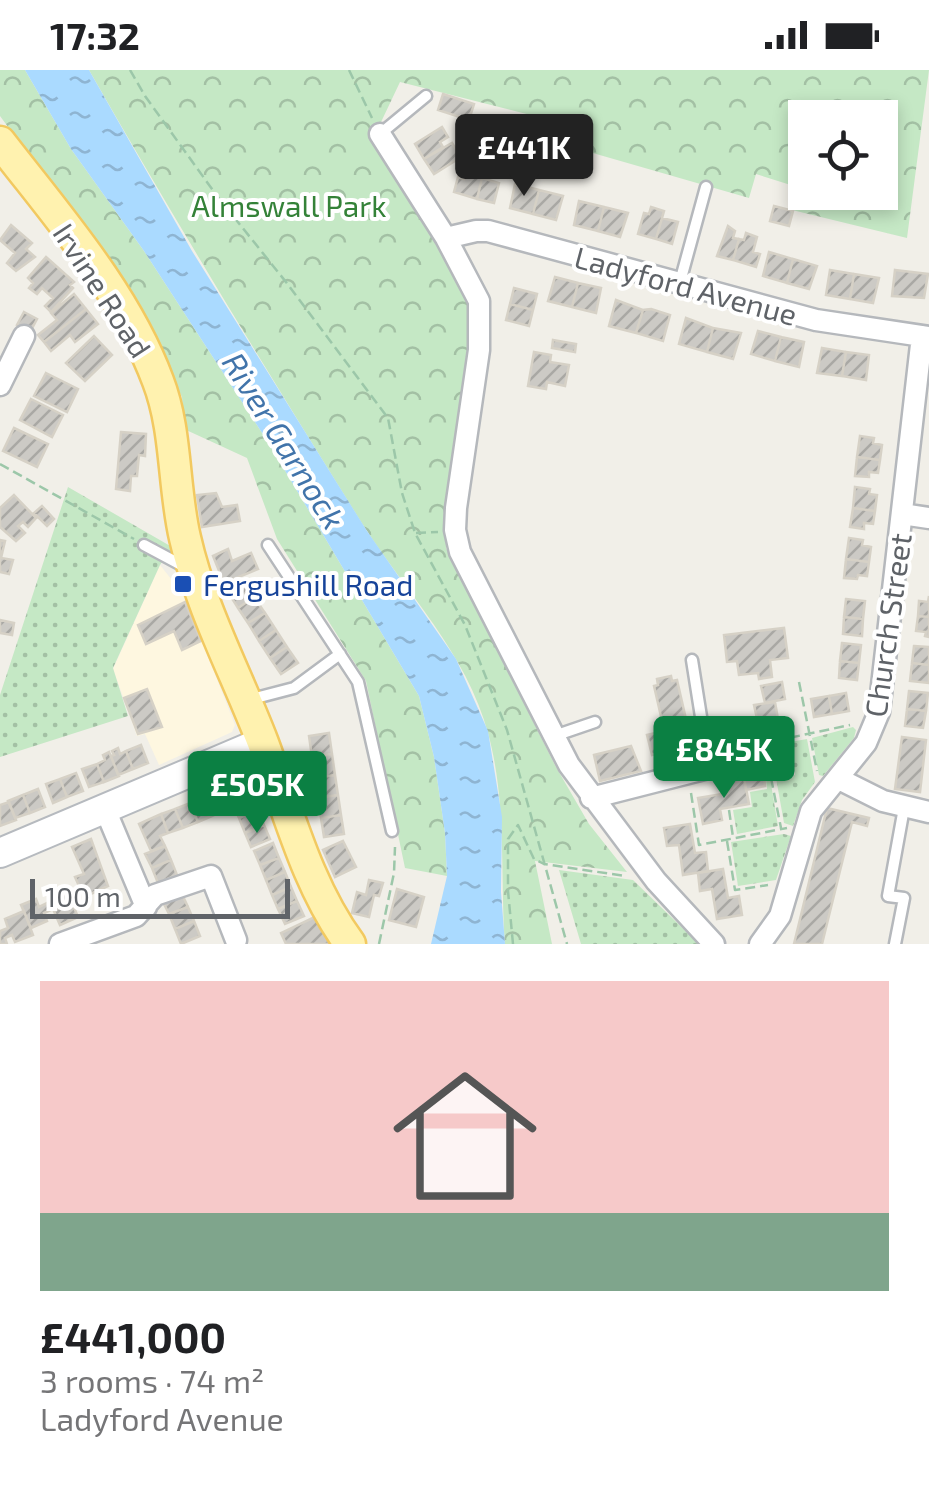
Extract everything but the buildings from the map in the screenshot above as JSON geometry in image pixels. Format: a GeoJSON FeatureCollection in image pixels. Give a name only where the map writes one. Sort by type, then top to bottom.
{"type":"FeatureCollection","features":[{"type":"Feature","properties":{"kind":"main road","name":"Irvine Road"},"geometry":{"type":"LineString","coordinates":[[0,142],[100,277],[129,320],[150,362],[165,402],[177,505],[194,572],[302,850],[350,944]]}},
{"type":"Feature","properties":{"kind":"main road"},"geometry":{"type":"LineString","coordinates":[[0,853],[262,742]]}},
{"type":"Feature","properties":{"kind":"street"},"geometry":{"type":"LineString","coordinates":[[380,134],[446,238],[479,301],[481,319],[455,530],[460,552],[553,737],[592,798],[656,880],[714,944]]}},
{"type":"Feature","properties":{"kind":"street","name":"Ladyford Avenue"},"geometry":{"type":"LineString","coordinates":[[446,238],[476,230],[488,232],[816,320],[925,336]]}},
{"type":"Feature","properties":{"kind":"street"},"geometry":{"type":"LineString","coordinates":[[0,385],[24,336]]}},
{"type":"Feature","properties":{"kind":"street","name":"Church Street"},"geometry":{"type":"LineString","coordinates":[[760,944],[780,916],[811,812],[866,743],[882,701],[925,336]]}},
{"type":"Feature","properties":{"kind":"street"},"geometry":{"type":"LineString","coordinates":[[902,514],[929,518]]}},
{"type":"Feature","properties":{"kind":"street"},"geometry":{"type":"LineString","coordinates":[[592,798],[732,762]]}},
{"type":"Feature","properties":{"kind":"street"},"geometry":{"type":"LineString","coordinates":[[832,784],[904,808],[929,812]]}},
{"type":"Feature","properties":{"kind":"street"},"geometry":{"type":"LineString","coordinates":[[106,809],[146,907]]}},
{"type":"Feature","properties":{"kind":"street"},"geometry":{"type":"LineString","coordinates":[[60,944],[136,916],[155,895],[211,876],[236,940]]}},
{"type":"Feature","properties":{"kind":"lane"},"geometry":{"type":"LineString","coordinates":[[380,134],[426,96]]}},
{"type":"Feature","properties":{"kind":"lane"},"geometry":{"type":"LineString","coordinates":[[680,283],[706,187]]}},
{"type":"Feature","properties":{"kind":"lane"},"geometry":{"type":"LineString","coordinates":[[144,545],[194,572]]}},
{"type":"Feature","properties":{"kind":"lane"},"geometry":{"type":"LineString","coordinates":[[268,545],[358,682],[392,831]]}},
{"type":"Feature","properties":{"kind":"lane"},"geometry":{"type":"LineString","coordinates":[[246,700],[294,688],[340,654]]}},
{"type":"Feature","properties":{"kind":"lane"},"geometry":{"type":"LineString","coordinates":[[692,660],[709,767]]}},
{"type":"Feature","properties":{"kind":"lane"},"geometry":{"type":"LineString","coordinates":[[553,737],[595,722]]}},
{"type":"Feature","properties":{"kind":"lane"},"geometry":{"type":"LineString","coordinates":[[894,944],[904,898],[888,896],[904,808]]}},
{"type":"Feature","properties":{"kind":"path"},"geometry":{"type":"LineString","coordinates":[[130,70],[217,196],[388,418],[414,534],[465,625],[507,730],[567,944]]}},
{"type":"Feature","properties":{"kind":"path"},"geometry":{"type":"LineString","coordinates":[[349,70],[380,134]]}},
{"type":"Feature","properties":{"kind":"path"},"geometry":{"type":"LineString","coordinates":[[0,464],[144,545]]}},
{"type":"Feature","properties":{"kind":"path"},"geometry":{"type":"LineString","coordinates":[[414,534],[455,530]]}},
{"type":"Feature","properties":{"kind":"path"},"geometry":{"type":"LineString","coordinates":[[799,682],[820,782],[832,784]]}},
{"type":"Feature","properties":{"kind":"path"},"geometry":{"type":"LineString","coordinates":[[732,762],[734,750],[868,720],[876,722]]}},
{"type":"Feature","properties":{"kind":"path"},"geometry":{"type":"LineString","coordinates":[[688,774],[699,844],[781,829],[803,832]]}},
{"type":"Feature","properties":{"kind":"path"},"geometry":{"type":"LineString","coordinates":[[771,778],[781,829]]}},
{"type":"Feature","properties":{"kind":"path"},"geometry":{"type":"LineString","coordinates":[[729,810],[733,838]]}},
{"type":"Feature","properties":{"kind":"path"},"geometry":{"type":"LineString","coordinates":[[513,944],[508,839],[518,825],[534,858],[544,864],[656,880]]}},
{"type":"Feature","properties":{"kind":"path"},"geometry":{"type":"LineString","coordinates":[[379,944],[396,856],[392,831]]}},
{"type":"Feature","properties":{"kind":"path"},"geometry":{"type":"LineString","coordinates":[[726,840],[735,890],[790,882]]}},
{"type":"Feature","properties":{"kind":"shaded area"},"geometry":{"type":"Polygon","coordinates":[[[160,565],[184,595],[235,725],[232,732],[159,765],[145,734],[137,736],[113,669],[160,565]]]}},
{"type":"Feature","properties":{"kind":"green space"},"geometry":{"type":"Polygon","coordinates":[[[0,70],[25,70],[71,149],[144,251],[268,442],[419,696],[434,757],[447,876],[405,868],[366,681],[277,539],[247,458],[184,429],[182,397],[139,314],[0,116],[0,70]]]}},
{"type":"Feature","properties":{"kind":"green space","name":"Almswall Park"},"geometry":{"type":"Polygon","coordinates":[[[89,70],[929,70],[907,238],[792,210],[898,210],[898,100],[788,100],[788,184],[756,174],[749,198],[558,143],[562,123],[400,82],[373,139],[465,287],[471,317],[469,382],[447,516],[446,548],[556,767],[589,824],[627,872],[535,861],[552,944],[505,944],[498,785],[488,733],[466,677],[434,624],[363,525],[89,70]]]}},
{"type":"Feature","properties":{"kind":"green space"},"geometry":{"type":"Polygon","coordinates":[[[68,487],[172,547],[113,668],[128,716],[0,757],[0,695],[68,487]]]}},
{"type":"Feature","properties":{"kind":"green space"},"geometry":{"type":"Polygon","coordinates":[[[853,727],[854,738],[823,776],[819,775],[812,738],[853,727]]]}},
{"type":"Feature","properties":{"kind":"green space"},"geometry":{"type":"Polygon","coordinates":[[[807,739],[815,782],[802,800],[793,826],[784,823],[776,778],[795,775],[790,742],[807,739]]]}},
{"type":"Feature","properties":{"kind":"green space"},"geometry":{"type":"Polygon","coordinates":[[[770,778],[778,826],[737,834],[733,810],[752,807],[750,792],[767,789],[766,779],[770,778]]]}},
{"type":"Feature","properties":{"kind":"green space"},"geometry":{"type":"Polygon","coordinates":[[[791,836],[776,880],[738,886],[731,842],[791,836]]]}},
{"type":"Feature","properties":{"kind":"green space"},"geometry":{"type":"Polygon","coordinates":[[[559,870],[633,880],[699,944],[581,944],[559,870]]]}},
{"type":"Feature","properties":{"kind":"water","name":"River Garnock"},"geometry":{"type":"Polygon","coordinates":[[[25,70],[89,70],[192,251],[367,531],[456,659],[488,731],[502,817],[505,944],[431,944],[447,876],[445,833],[434,757],[419,696],[268,442],[144,251],[71,149],[25,70]]]}},
{"type":"Feature","properties":{"kind":"place","name":"Fergushill Road"},"geometry":{"type":"Point","coordinates":[183,584]}}]}
